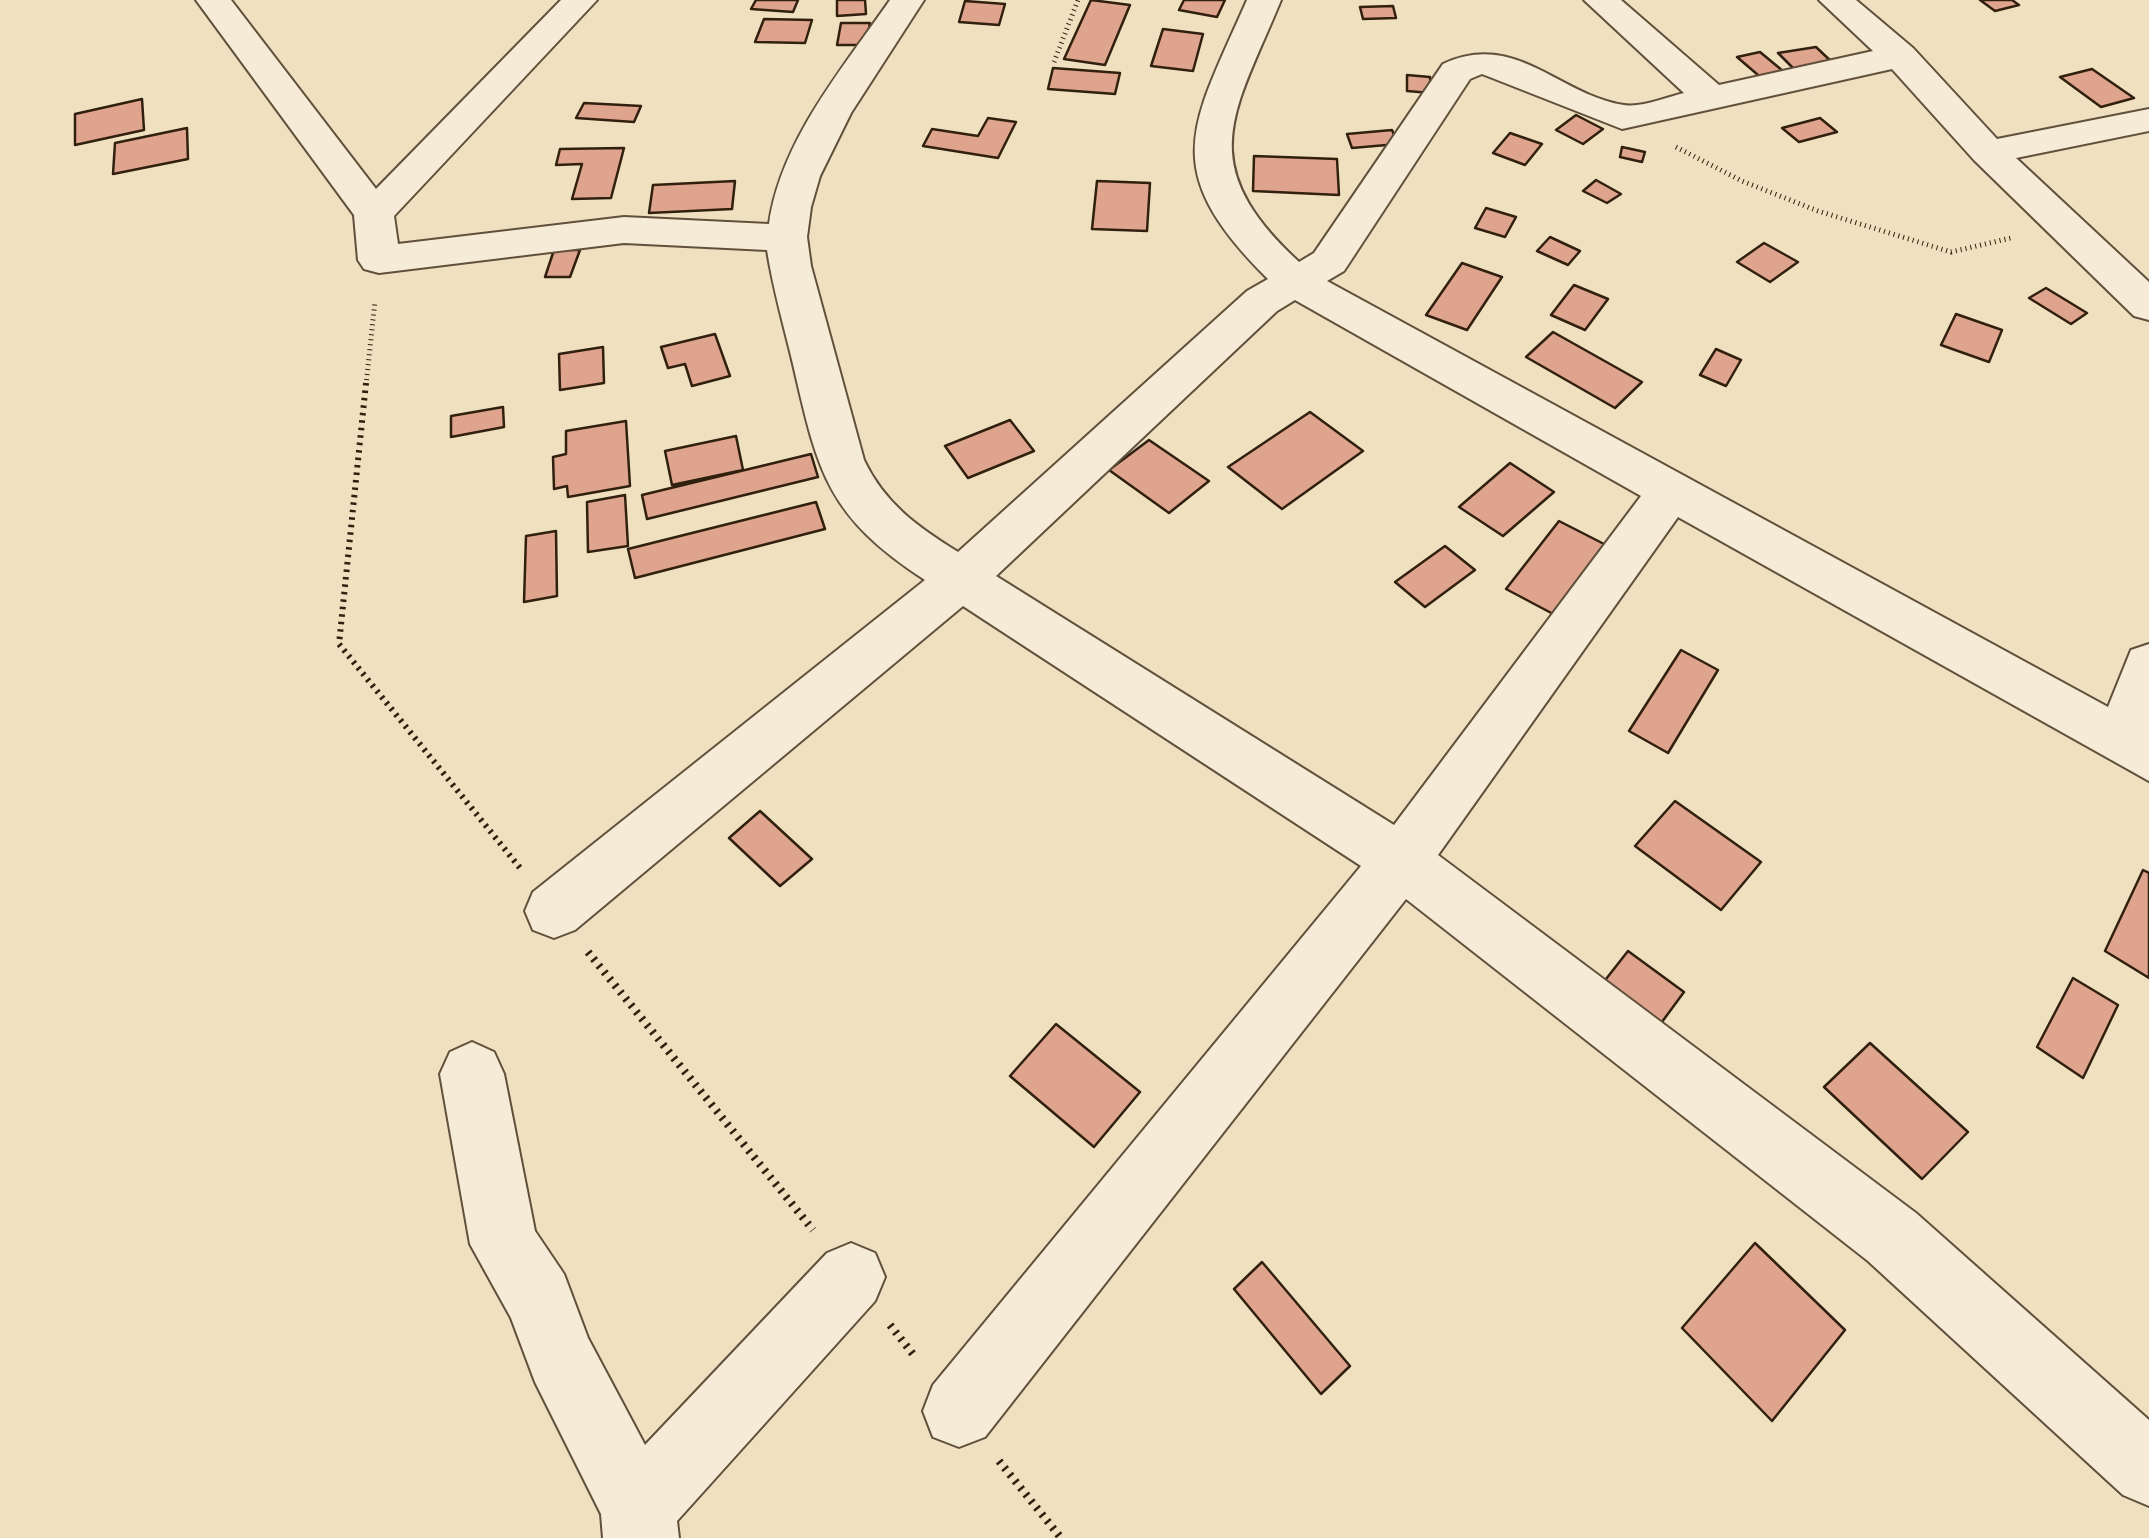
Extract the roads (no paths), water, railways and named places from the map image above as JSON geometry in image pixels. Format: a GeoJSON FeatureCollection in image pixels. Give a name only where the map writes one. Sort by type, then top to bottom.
{"type":"FeatureCollection","features":[{"type":"Feature","properties":{"kind":"street"},"geometry":{"type":"LineString","coordinates":[[214,0],[374,214],[379,260],[624,230],[787,238]]}},
{"type":"Feature","properties":{"kind":"street"},"geometry":{"type":"LineString","coordinates":[[374,214],[580,0]]}},
{"type":"Feature","properties":{"kind":"street"},"geometry":{"type":"LineString","coordinates":[[908,0],[826,117],[798,190],[787,238],[834,446],[850,487],[893,535],[1402,861],[1892,1237],[2149,1469]]}},
{"type":"Feature","properties":{"kind":"street"},"geometry":{"type":"LineString","coordinates":[[1264,0],[1212,132],[1214,162],[1232,212],[1297,284],[2136,749],[2149,665]]}},
{"type":"Feature","properties":{"kind":"street"},"geometry":{"type":"LineString","coordinates":[[1601,0],[1710,97]]}},
{"type":"Feature","properties":{"kind":"street"},"geometry":{"type":"LineString","coordinates":[[1836,0],[1900,56],[1988,152],[2149,306]]}},
{"type":"Feature","properties":{"kind":"street"},"geometry":{"type":"LineString","coordinates":[[554,910],[961,579],[1262,300],[1297,284],[1329,262],[1456,72],[1466,64],[1495,65],[1622,118],[1900,56]]}},
{"type":"Feature","properties":{"kind":"street"},"geometry":{"type":"LineString","coordinates":[[1988,152],[2149,120]]}},
{"type":"Feature","properties":{"kind":"street"},"geometry":{"type":"LineString","coordinates":[[959,1412],[1402,861],[1672,489]]}},
{"type":"Feature","properties":{"kind":"street"},"geometry":{"type":"LineString","coordinates":[[472,1074],[504,1244],[539,1299],[560,1358],[639,1523],[852,1278]]}}]}
